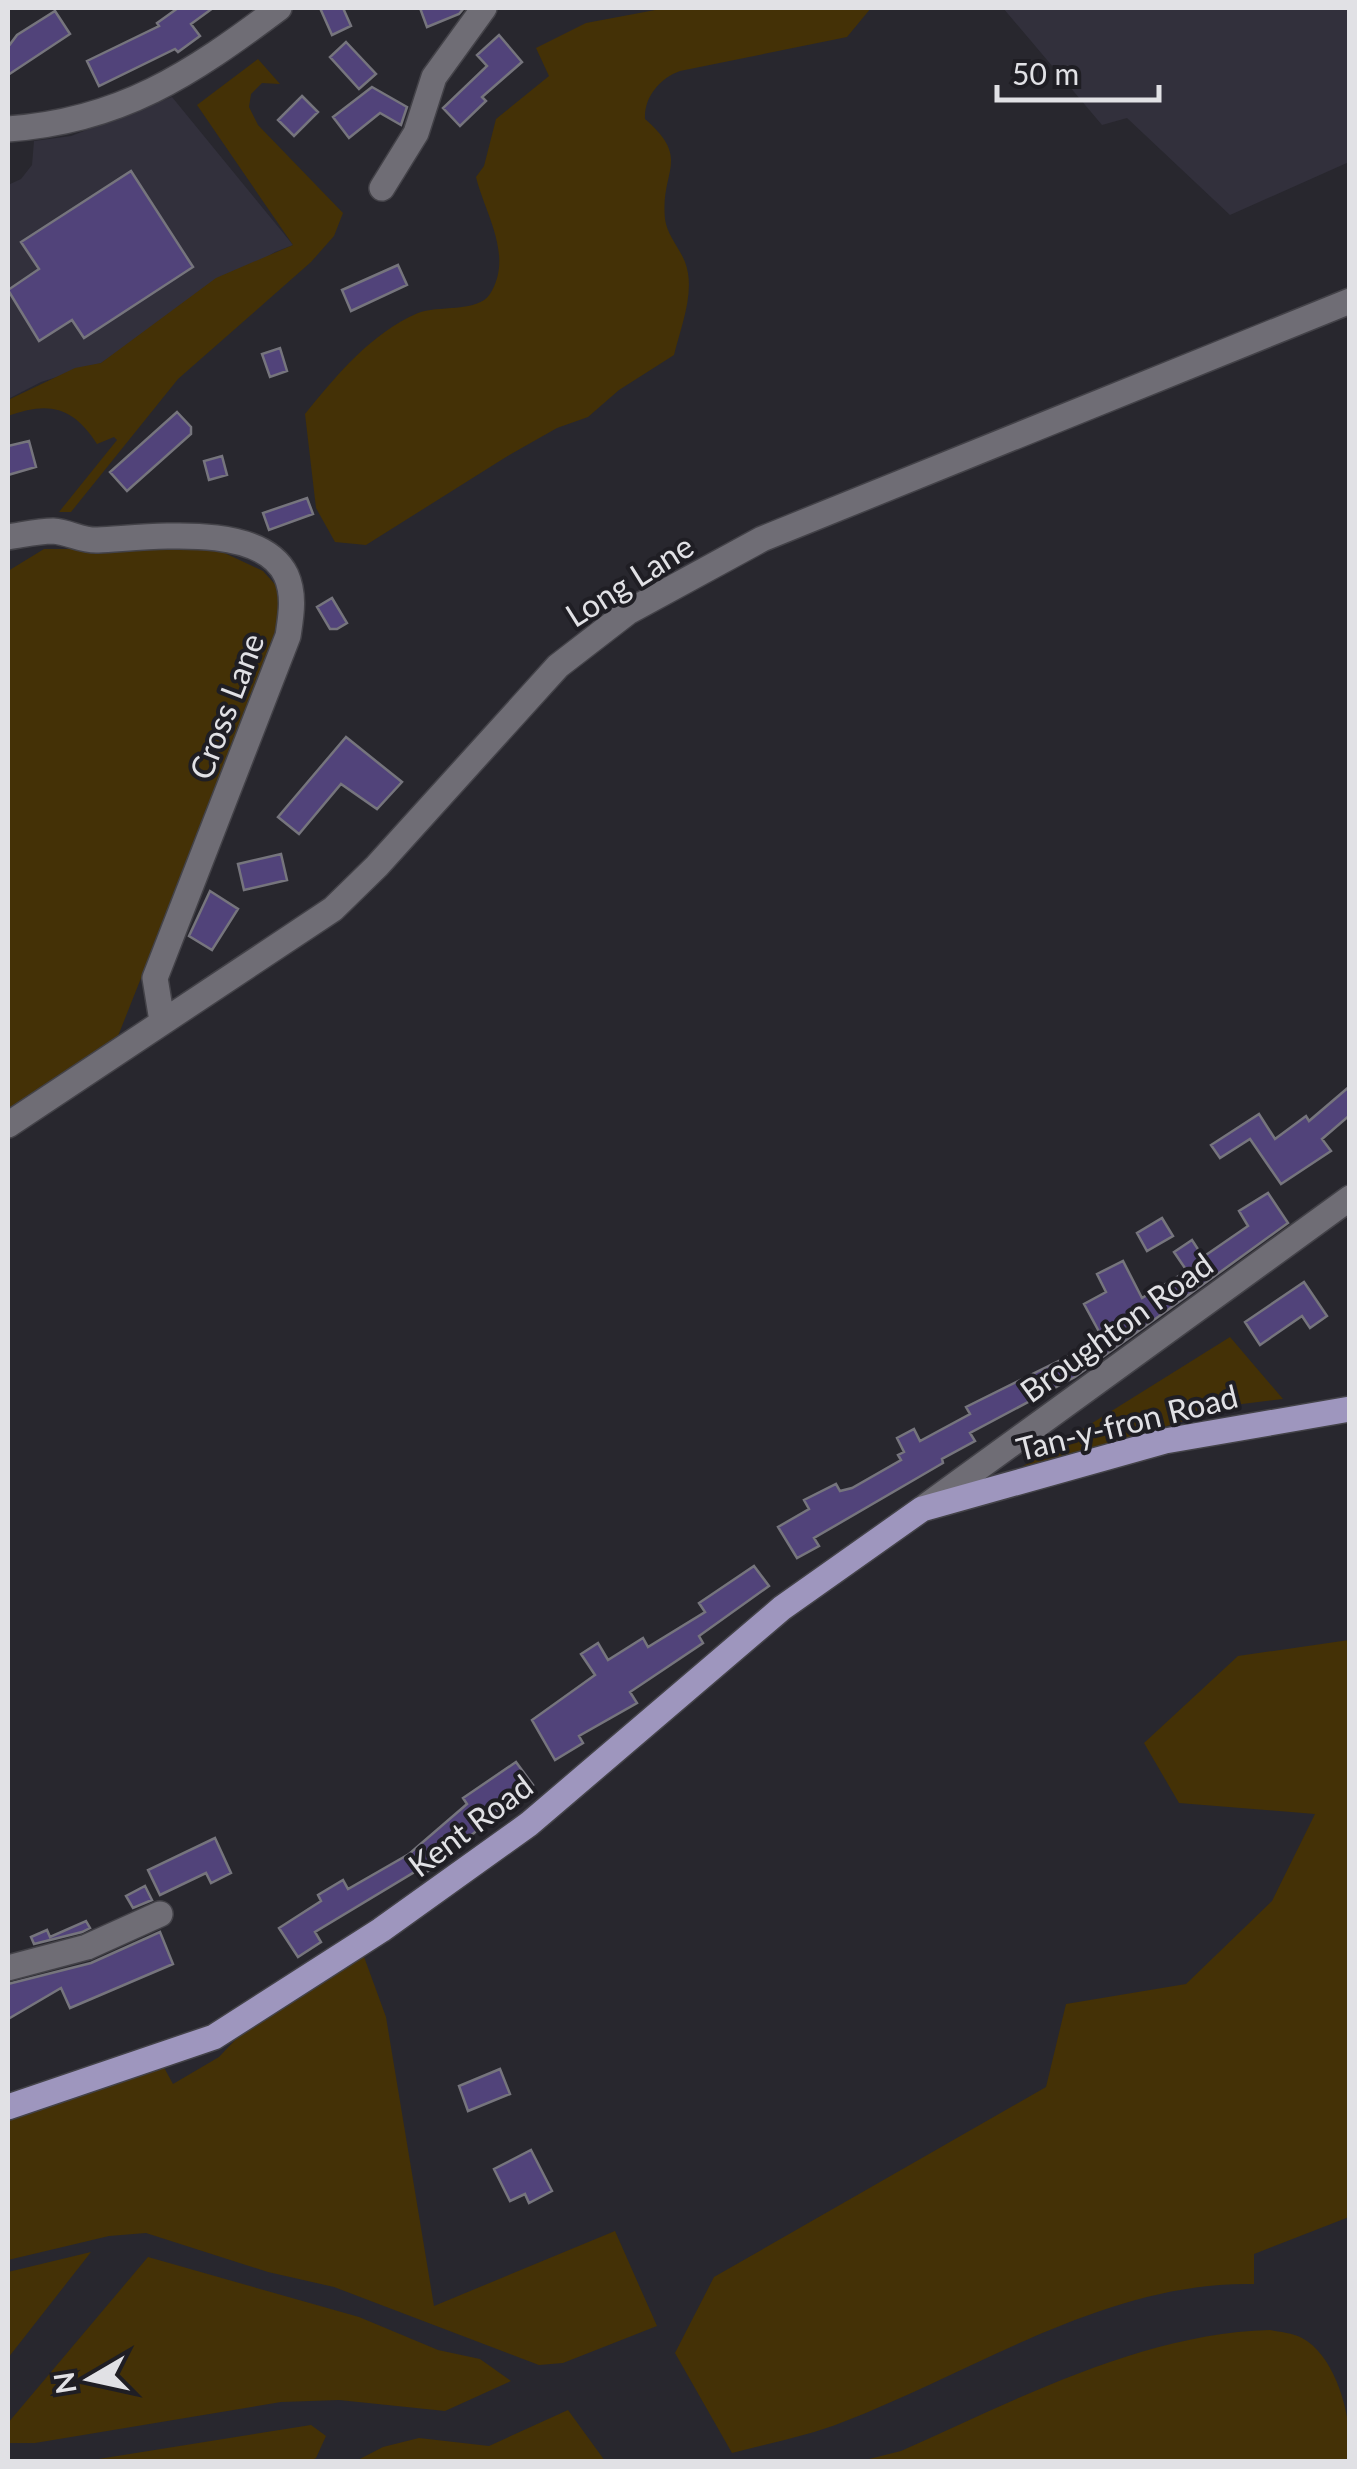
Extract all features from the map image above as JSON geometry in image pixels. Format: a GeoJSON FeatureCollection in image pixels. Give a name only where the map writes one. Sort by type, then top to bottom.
{"type":"FeatureCollection","features":[{"type":"Feature","properties":{"kind":"main road","name":"Tan-y-fron Road"},"geometry":{"type":"LineString","coordinates":[[922,1509],[1166,1440],[1350,1409]]}},
{"type":"Feature","properties":{"kind":"main road","name":"Kent Road"},"geometry":{"type":"LineString","coordinates":[[8,2107],[214,2037],[381,1930],[529,1824],[782,1608],[922,1509]]}},
{"type":"Feature","properties":{"kind":"street"},"geometry":{"type":"LineString","coordinates":[[8,129],[96,115],[142,98],[200,68],[279,8]]}},
{"type":"Feature","properties":{"kind":"street"},"geometry":{"type":"LineString","coordinates":[[382,188],[416,133],[434,77],[484,8]]}},
{"type":"Feature","properties":{"kind":"street","name":"Long Lane"},"geometry":{"type":"LineString","coordinates":[[8,1125],[333,908],[377,866],[558,666],[628,612],[762,539],[1350,301]]}},
{"type":"Feature","properties":{"kind":"street","name":"Cross Lane"},"geometry":{"type":"LineString","coordinates":[[8,537],[57,531],[85,541],[188,537],[237,541],[270,554],[286,575],[292,601],[288,636],[155,978],[162,1021]]}},
{"type":"Feature","properties":{"kind":"street","name":"Broughton Road"},"geometry":{"type":"LineString","coordinates":[[922,1509],[1350,1198]]}},
{"type":"Feature","properties":{"kind":"street"},"geometry":{"type":"LineString","coordinates":[[8,1968],[87,1948],[160,1914]]}},
{"type":"Feature","properties":{"kind":"shaded area"},"geometry":{"type":"Polygon","coordinates":[[[666,8],[871,8],[847,37],[680,71],[660,83],[650,96],[645,119],[659,133],[671,155],[666,225],[688,273],[686,308],[674,355],[619,390],[588,417],[557,428],[506,457],[366,545],[335,542],[316,508],[305,414],[342,371],[385,332],[418,313],[476,304],[490,294],[497,280],[498,250],[476,177],[484,166],[496,119],[549,76],[536,48],[586,23],[666,8]]]}},
{"type":"Feature","properties":{"kind":"shaded area"},"geometry":{"type":"Polygon","coordinates":[[[1003,8],[1349,8],[1349,162],[1230,215],[1127,118],[1102,125],[1003,8]]]}},
{"type":"Feature","properties":{"kind":"shaded area"},"geometry":{"type":"Polygon","coordinates":[[[258,59],[280,84],[262,83],[251,94],[249,107],[258,125],[343,213],[334,236],[311,262],[178,379],[71,512],[59,512],[117,440],[114,437],[97,444],[79,421],[58,410],[35,409],[8,416],[8,400],[75,368],[101,363],[216,278],[293,245],[197,105],[258,59]]]}},
{"type":"Feature","properties":{"kind":"shaded area"},"geometry":{"type":"Polygon","coordinates":[[[172,97],[293,245],[275,252],[101,363],[41,382],[8,399],[8,185],[21,179],[32,165],[34,141],[71,136],[172,97]]]}},
{"type":"Feature","properties":{"kind":"shaded area"},"geometry":{"type":"Polygon","coordinates":[[[44,549],[216,549],[263,571],[281,591],[281,626],[118,1036],[8,1110],[8,571],[44,549]]]}},
{"type":"Feature","properties":{"kind":"shaded area"},"geometry":{"type":"Polygon","coordinates":[[[1230,1337],[1283,1399],[1242,1404],[1017,1470],[1230,1337]]]}},
{"type":"Feature","properties":{"kind":"shaded area"},"geometry":{"type":"Polygon","coordinates":[[[1349,1640],[1349,2217],[1254,2254],[1254,2284],[1200,2287],[1147,2297],[1095,2313],[843,2422],[732,2453],[675,2353],[714,2277],[1046,2087],[1066,2004],[1186,1984],[1272,1901],[1315,1814],[1179,1803],[1144,1743],[1238,1656],[1349,1640]]]}},
{"type":"Feature","properties":{"kind":"shaded area"},"geometry":{"type":"Polygon","coordinates":[[[363,1954],[386,2017],[434,2306],[615,2231],[657,2326],[563,2363],[539,2365],[334,2287],[268,2272],[146,2233],[109,2236],[8,2260],[8,2114],[161,2062],[173,2084],[219,2057],[254,2020],[363,1954]]]}},
{"type":"Feature","properties":{"kind":"shaded area"},"geometry":{"type":"Polygon","coordinates":[[[91,2252],[8,2358],[8,2272],[91,2252]]]}},
{"type":"Feature","properties":{"kind":"shaded area"},"geometry":{"type":"Polygon","coordinates":[[[148,2257],[359,2317],[438,2350],[480,2359],[511,2381],[445,2411],[339,2400],[281,2402],[35,2443],[8,2443],[8,2423],[148,2257]]]}},
{"type":"Feature","properties":{"kind":"shaded area"},"geometry":{"type":"Polygon","coordinates":[[[1270,2330],[1302,2338],[1325,2360],[1346,2411],[1347,2461],[861,2461],[901,2451],[1035,2391],[1128,2356],[1223,2334],[1270,2330]]]}},
{"type":"Feature","properties":{"kind":"shaded area"},"geometry":{"type":"Polygon","coordinates":[[[568,2410],[605,2461],[356,2461],[383,2447],[419,2438],[489,2446],[568,2410]]]}},
{"type":"Feature","properties":{"kind":"shaded area"},"geometry":{"type":"Polygon","coordinates":[[[311,2425],[326,2436],[316,2458],[309,2461],[86,2461],[311,2425]]]}},
{"type":"Feature","properties":{"kind":"building"},"geometry":{"type":"Polygon","coordinates":[[[178,8],[213,8],[191,24],[200,36],[178,52],[175,49],[99,86],[87,61],[159,26],[157,23],[178,8]]]}},
{"type":"Feature","properties":{"kind":"building"},"geometry":{"type":"Polygon","coordinates":[[[320,8],[343,8],[351,26],[332,35],[320,8]]]}},
{"type":"Feature","properties":{"kind":"building"},"geometry":{"type":"Polygon","coordinates":[[[420,8],[464,8],[459,14],[427,27],[420,8]]]}},
{"type":"Feature","properties":{"kind":"building"},"geometry":{"type":"Polygon","coordinates":[[[55,11],[70,34],[8,75],[8,47],[17,35],[55,11]]]}},
{"type":"Feature","properties":{"kind":"building"},"geometry":{"type":"Polygon","coordinates":[[[499,35],[522,62],[482,97],[486,101],[460,126],[443,108],[487,66],[477,55],[499,35]]]}},
{"type":"Feature","properties":{"kind":"building"},"geometry":{"type":"Polygon","coordinates":[[[346,42],[376,74],[359,89],[330,57],[346,42]]]}},
{"type":"Feature","properties":{"kind":"building"},"geometry":{"type":"Polygon","coordinates":[[[372,87],[407,107],[401,125],[380,113],[349,138],[333,117],[372,87]]]}},
{"type":"Feature","properties":{"kind":"building"},"geometry":{"type":"Polygon","coordinates":[[[302,96],[318,112],[294,136],[278,120],[302,96]]]}},
{"type":"Feature","properties":{"kind":"building"},"geometry":{"type":"Polygon","coordinates":[[[131,171],[193,267],[84,338],[72,320],[39,341],[8,290],[39,269],[21,242],[131,171]]]}},
{"type":"Feature","properties":{"kind":"building"},"geometry":{"type":"Polygon","coordinates":[[[398,265],[407,285],[351,311],[342,290],[398,265]]]}},
{"type":"Feature","properties":{"kind":"building"},"geometry":{"type":"Polygon","coordinates":[[[280,348],[287,371],[270,377],[262,354],[280,348]]]}},
{"type":"Feature","properties":{"kind":"building"},"geometry":{"type":"Polygon","coordinates":[[[177,412],[191,427],[191,434],[127,491],[110,472],[177,412]]]}},
{"type":"Feature","properties":{"kind":"building"},"geometry":{"type":"Polygon","coordinates":[[[29,441],[36,467],[8,475],[8,446],[29,441]]]}},
{"type":"Feature","properties":{"kind":"building"},"geometry":{"type":"Polygon","coordinates":[[[222,456],[227,475],[209,480],[204,461],[222,456]]]}},
{"type":"Feature","properties":{"kind":"building"},"geometry":{"type":"Polygon","coordinates":[[[307,498],[313,514],[269,530],[263,513],[307,498]]]}},
{"type":"Feature","properties":{"kind":"building"},"geometry":{"type":"Polygon","coordinates":[[[332,598],[347,623],[337,629],[330,629],[317,607],[332,598]]]}},
{"type":"Feature","properties":{"kind":"building"},"geometry":{"type":"Polygon","coordinates":[[[346,737],[402,782],[377,809],[341,784],[299,834],[278,817],[346,737]]]}},
{"type":"Feature","properties":{"kind":"building"},"geometry":{"type":"Polygon","coordinates":[[[281,854],[287,880],[244,890],[238,864],[281,854]]]}},
{"type":"Feature","properties":{"kind":"building"},"geometry":{"type":"Polygon","coordinates":[[[210,891],[238,909],[212,950],[189,936],[210,891]]]}},
{"type":"Feature","properties":{"kind":"building"},"geometry":{"type":"Polygon","coordinates":[[[1350,1086],[1350,1115],[1322,1139],[1331,1151],[1281,1184],[1250,1139],[1220,1158],[1211,1145],[1259,1114],[1275,1139],[1306,1116],[1309,1121],[1350,1086]]]}},
{"type":"Feature","properties":{"kind":"building"},"geometry":{"type":"Polygon","coordinates":[[[1268,1193],[1288,1223],[1075,1377],[970,1433],[975,1441],[814,1538],[819,1546],[797,1558],[778,1527],[809,1509],[804,1500],[836,1484],[840,1491],[852,1488],[901,1460],[898,1455],[904,1452],[897,1438],[914,1429],[920,1441],[970,1414],[966,1407],[1103,1339],[1084,1304],[1106,1292],[1097,1274],[1123,1261],[1142,1298],[1187,1271],[1174,1252],[1192,1240],[1203,1257],[1248,1226],[1239,1211],[1268,1193]]]}},
{"type":"Feature","properties":{"kind":"building"},"geometry":{"type":"Polygon","coordinates":[[[1162,1218],[1173,1236],[1147,1251],[1137,1233],[1162,1218]]]}},
{"type":"Feature","properties":{"kind":"building"},"geometry":{"type":"Polygon","coordinates":[[[1304,1282],[1327,1316],[1310,1328],[1302,1316],[1260,1345],[1245,1322],[1304,1282]]]}},
{"type":"Feature","properties":{"kind":"building"},"geometry":{"type":"Polygon","coordinates":[[[754,1566],[769,1586],[699,1636],[703,1643],[630,1692],[637,1703],[579,1736],[583,1743],[555,1760],[532,1720],[595,1675],[581,1654],[598,1643],[608,1660],[643,1638],[648,1647],[705,1612],[699,1603],[754,1566]]]}},
{"type":"Feature","properties":{"kind":"building"},"geometry":{"type":"Polygon","coordinates":[[[516,1762],[533,1785],[478,1825],[480,1828],[427,1872],[423,1867],[315,1932],[321,1942],[298,1957],[279,1928],[321,1901],[318,1895],[343,1880],[348,1889],[409,1854],[467,1804],[463,1798],[516,1762]]]}},
{"type":"Feature","properties":{"kind":"building"},"geometry":{"type":"Polygon","coordinates":[[[215,1838],[231,1873],[211,1883],[206,1873],[160,1895],[148,1870],[215,1838]]]}},
{"type":"Feature","properties":{"kind":"building"},"geometry":{"type":"Polygon","coordinates":[[[145,1886],[152,1900],[133,1908],[126,1896],[145,1886]]]}},
{"type":"Feature","properties":{"kind":"building"},"geometry":{"type":"Polygon","coordinates":[[[86,1921],[90,1928],[82,1932],[34,1944],[31,1937],[47,1930],[50,1937],[86,1921]]]}},
{"type":"Feature","properties":{"kind":"building"},"geometry":{"type":"Polygon","coordinates":[[[160,1932],[173,1964],[70,2008],[61,1988],[8,2019],[8,1984],[91,1963],[160,1932]]]}},
{"type":"Feature","properties":{"kind":"building"},"geometry":{"type":"Polygon","coordinates":[[[500,2069],[510,2094],[468,2111],[459,2086],[500,2069]]]}},
{"type":"Feature","properties":{"kind":"building"},"geometry":{"type":"Polygon","coordinates":[[[531,2150],[552,2191],[529,2203],[525,2194],[510,2201],[494,2169],[531,2150]]]}}]}
